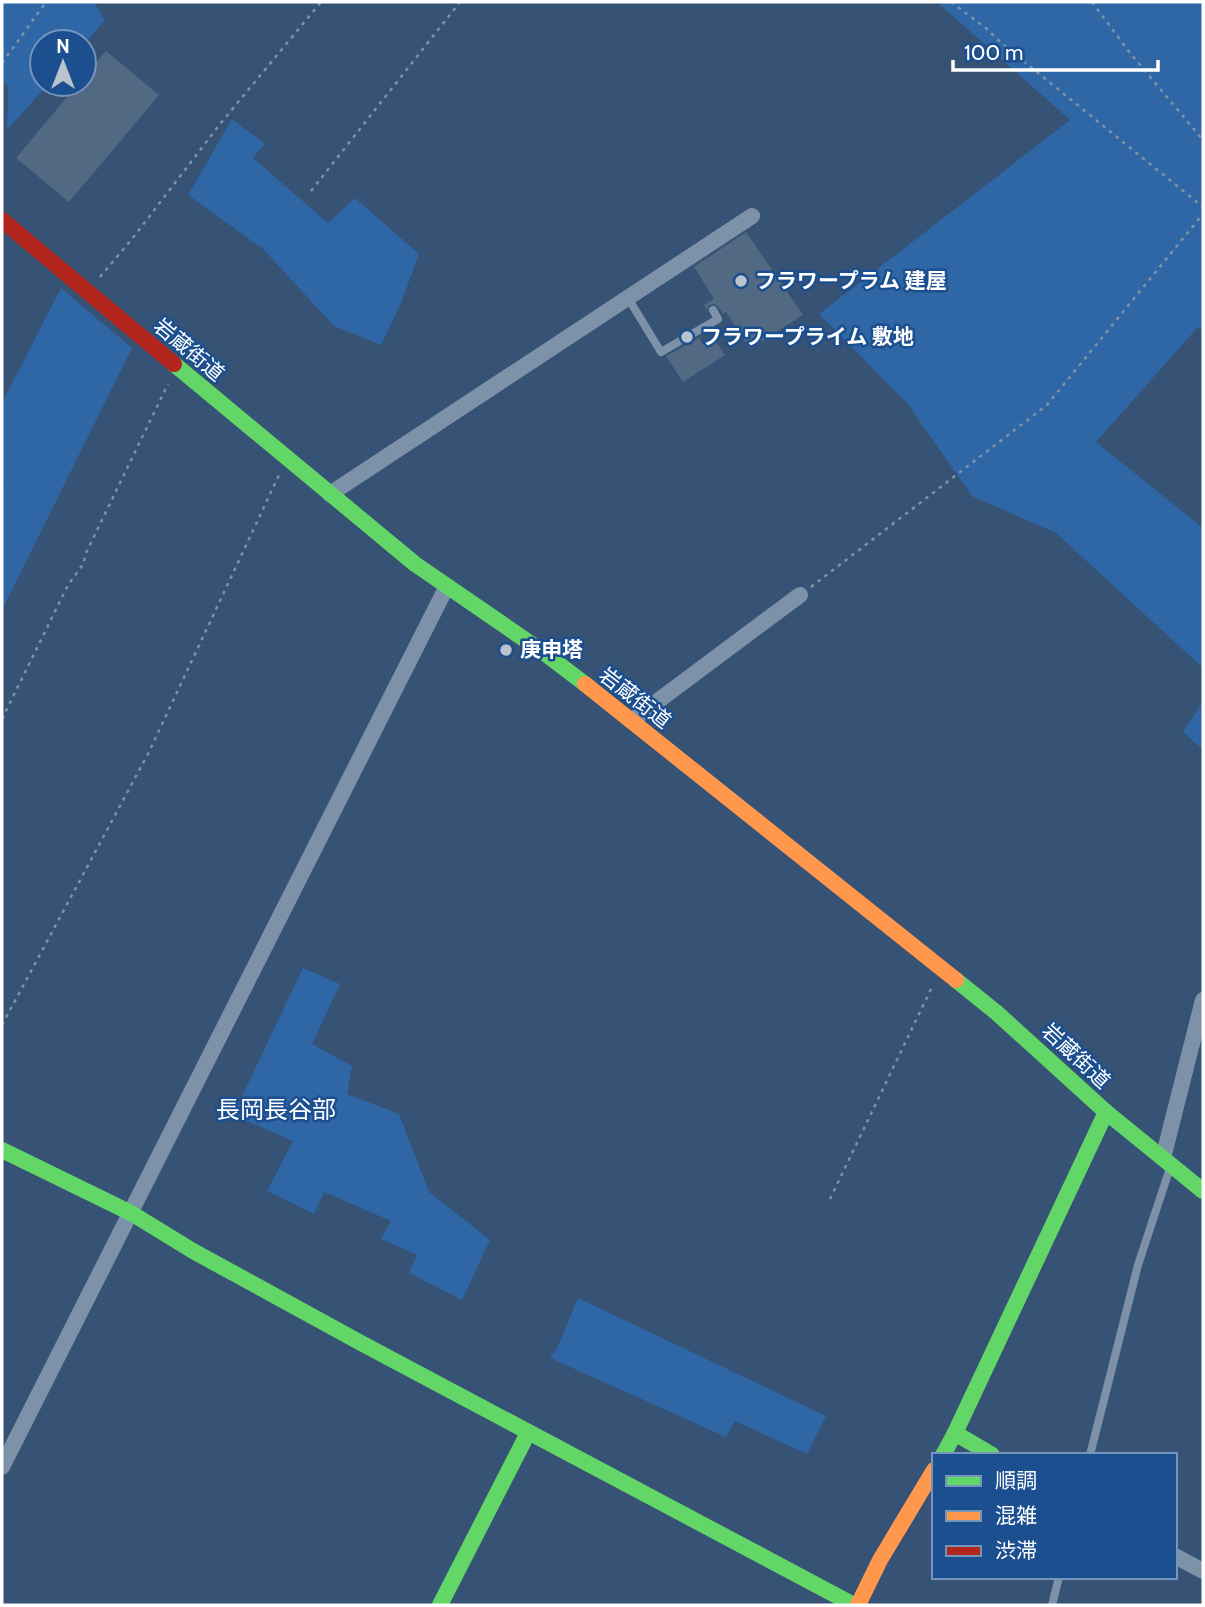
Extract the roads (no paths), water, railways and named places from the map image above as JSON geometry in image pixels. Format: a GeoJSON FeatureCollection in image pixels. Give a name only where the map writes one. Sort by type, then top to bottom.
{"type":"FeatureCollection","features":[{"type":"Feature","properties":{"kind":"street"},"geometry":{"type":"LineString","coordinates":[[330,494],[752,216]]}},
{"type":"Feature","properties":{"kind":"street","name":"岩蔵街道"},"geometry":{"type":"LineString","coordinates":[[2,220],[176,367],[446,588],[535,647],[631,721],[997,1013],[1106,1112],[1203,1191]]}},
{"type":"Feature","properties":{"kind":"street"},"geometry":{"type":"LineString","coordinates":[[2,1467],[446,588]]}},
{"type":"Feature","properties":{"kind":"street"},"geometry":{"type":"LineString","coordinates":[[631,721],[800,595]]}},
{"type":"Feature","properties":{"kind":"street"},"geometry":{"type":"LineString","coordinates":[[1167,1162],[1203,1000]]}},
{"type":"Feature","properties":{"kind":"street"},"geometry":{"type":"LineString","coordinates":[[944,1453],[1106,1112]]}},
{"type":"Feature","properties":{"kind":"street"},"geometry":{"type":"LineString","coordinates":[[2,1150],[131,1213],[193,1251],[528,1433],[856,1605],[932,1473]]}},
{"type":"Feature","properties":{"kind":"street"},"geometry":{"type":"LineString","coordinates":[[440,1605],[528,1433]]}},
{"type":"Feature","properties":{"kind":"street"},"geometry":{"type":"LineString","coordinates":[[955,1433],[989,1453]]}},
{"type":"Feature","properties":{"kind":"street"},"geometry":{"type":"LineString","coordinates":[[1177,1557],[1203,1571]]}},
{"type":"Feature","properties":{"kind":"lane"},"geometry":{"type":"LineString","coordinates":[[628,298],[661,352],[718,320],[713,310]]}},
{"type":"Feature","properties":{"kind":"lane"},"geometry":{"type":"LineString","coordinates":[[1091,1453],[1167,1162]]}},
{"type":"Feature","properties":{"kind":"lane"},"geometry":{"type":"LineString","coordinates":[[1052,1605],[1058,1579]]}},
{"type":"Feature","properties":{"kind":"place","name":"フラワープラム 建屋"},"geometry":{"type":"Point","coordinates":[741,281]}},
{"type":"Feature","properties":{"kind":"place","name":"フラワープライム 敷地"},"geometry":{"type":"Point","coordinates":[687,337]}},
{"type":"Feature","properties":{"kind":"place","name":"庚申塔"},"geometry":{"type":"Point","coordinates":[506,650]}},
{"type":"Feature","properties":{"kind":"district","name":"長岡長谷部"},"geometry":{"type":"Point","coordinates":[276,1110]}}]}
